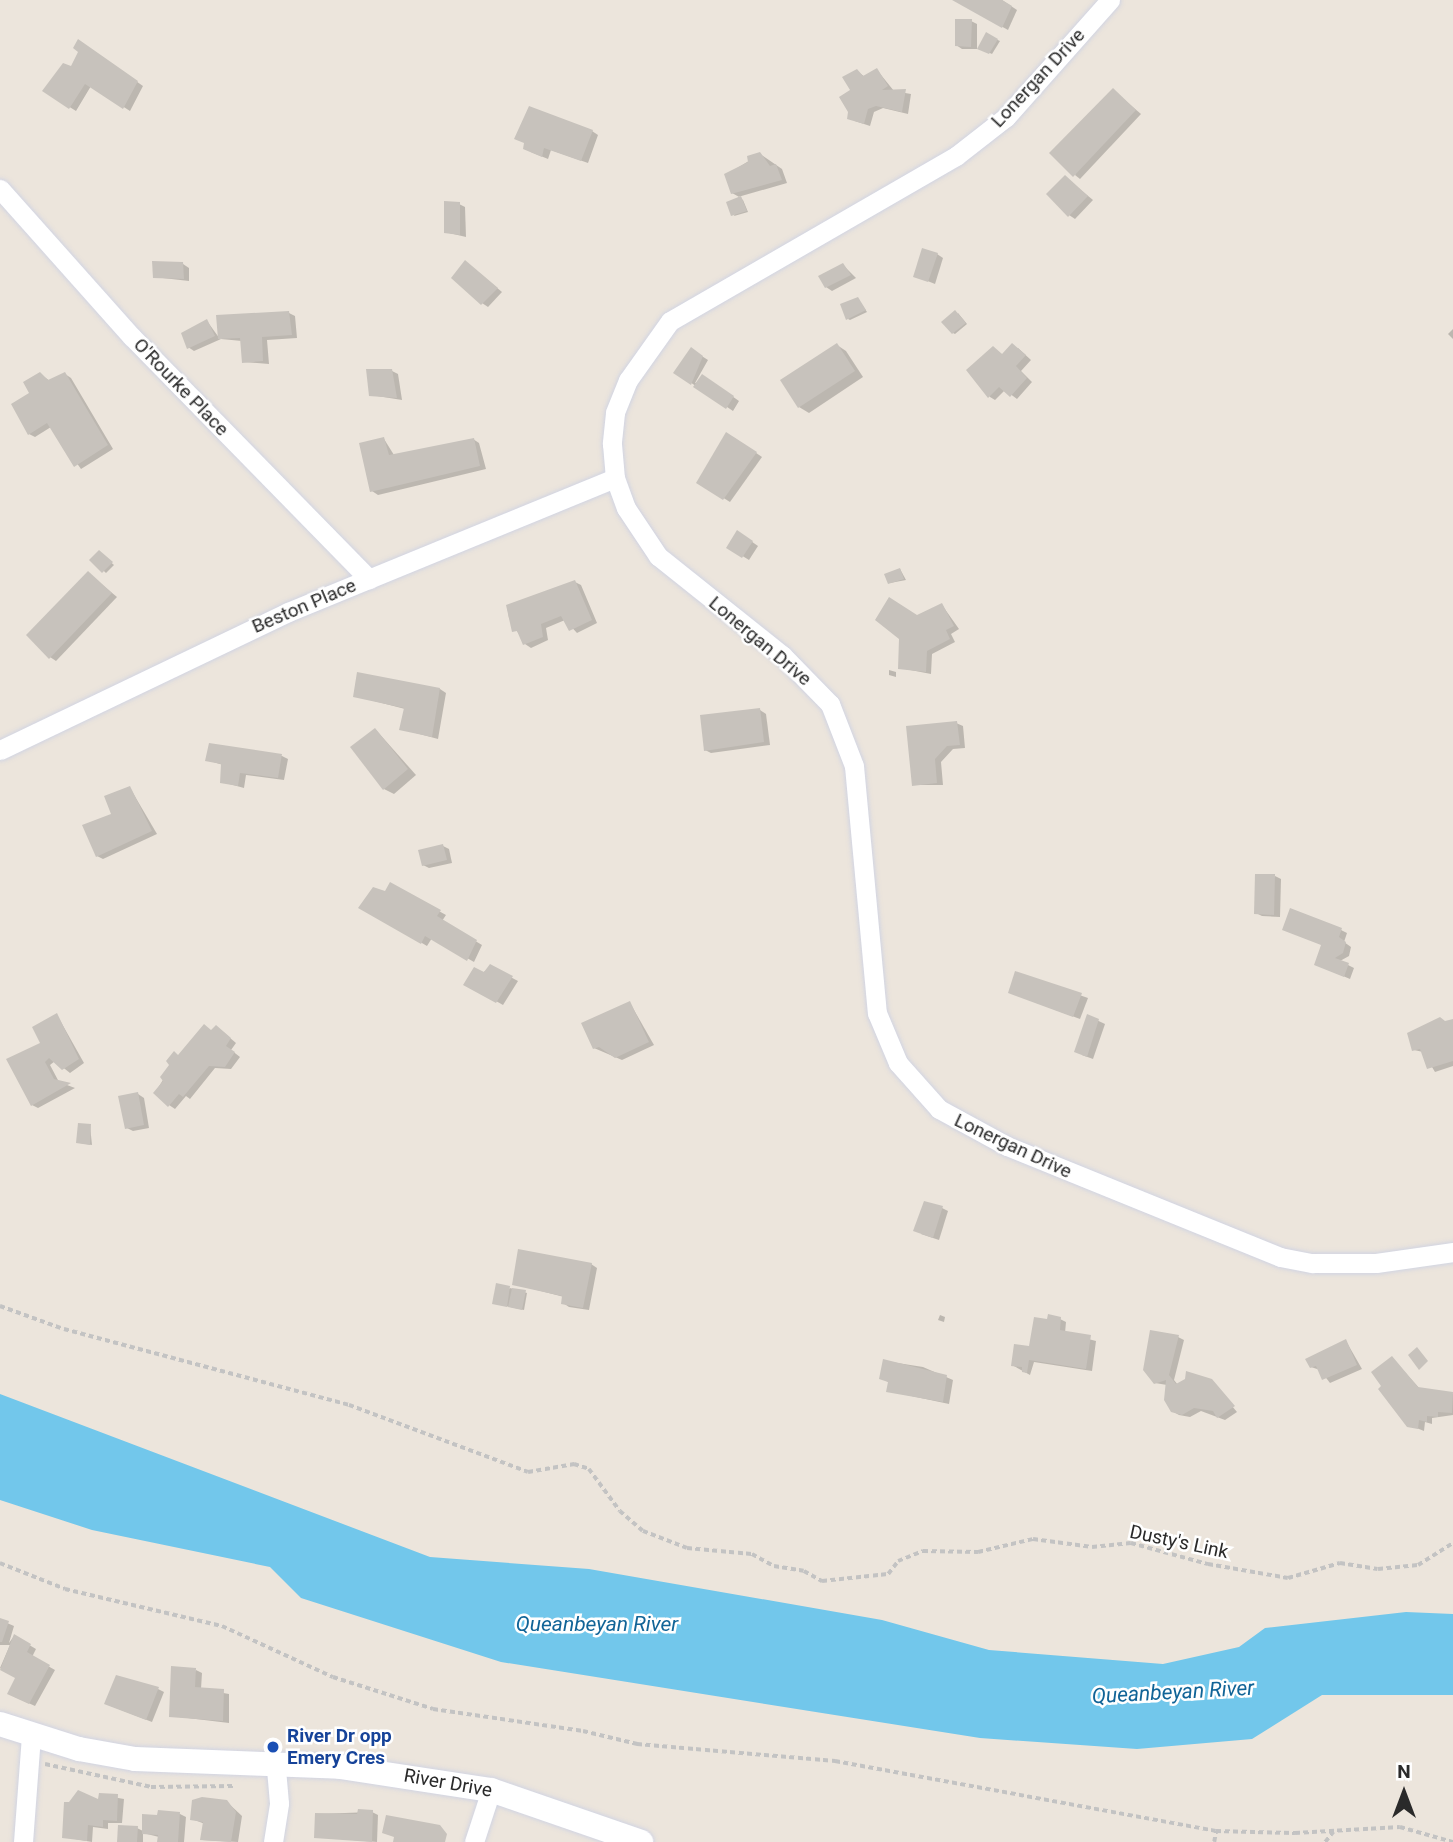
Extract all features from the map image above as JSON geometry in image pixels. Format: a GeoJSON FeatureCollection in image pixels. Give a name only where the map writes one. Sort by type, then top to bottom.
{"type":"FeatureCollection","features":[{"type":"Feature","properties":{"kind":"street","name":"Lonergan Drive"},"geometry":{"type":"LineString","coordinates":[[1110,0],[1006,117],[956,156],[670,321],[628,380],[615,413],[615,478],[626,508],[658,556],[782,655],[830,704],[854,766],[877,1013],[898,1063],[939,1109],[1007,1146],[1280,1257],[1312,1263],[1376,1263],[1453,1252]]}},
{"type":"Feature","properties":{"kind":"street","name":"O'Rourke Place"},"geometry":{"type":"LineString","coordinates":[[0,189],[150,356],[369,579]]}},
{"type":"Feature","properties":{"kind":"street","name":"Beston Place"},"geometry":{"type":"LineString","coordinates":[[0,750],[180,660],[615,478]]}},
{"type":"Feature","properties":{"kind":"street","name":"River Drive"},"geometry":{"type":"LineString","coordinates":[[0,1724],[29,1747],[135,1759],[352,1768],[491,1790],[641,1842]]}},
{"type":"Feature","properties":{"kind":"street"},"geometry":{"type":"LineString","coordinates":[[23,1842],[29,1747]]}},
{"type":"Feature","properties":{"kind":"street"},"geometry":{"type":"LineString","coordinates":[[273,1842],[279,1803],[276,1765]]}},
{"type":"Feature","properties":{"kind":"street"},"geometry":{"type":"LineString","coordinates":[[474,1842],[491,1790]]}},
{"type":"Feature","properties":{"kind":"path","name":"Dusty's Link"},"geometry":{"type":"LineString","coordinates":[[0,1306],[64,1329],[349,1405],[522,1470],[547,1472],[574,1464],[589,1469],[621,1511],[643,1531],[687,1548],[752,1554],[774,1566],[804,1571],[822,1581],[888,1574],[898,1561],[923,1551],[978,1552],[1033,1539],[1092,1547],[1130,1543],[1208,1564],[1288,1578],[1340,1563],[1378,1569],[1418,1565],[1453,1543]]}},
{"type":"Feature","properties":{"kind":"path"},"geometry":{"type":"LineString","coordinates":[[0,1563],[65,1589],[222,1626],[333,1677],[433,1709],[583,1731],[637,1744],[835,1761],[1216,1831],[1333,1832],[1405,1827],[1453,1842]]}},
{"type":"Feature","properties":{"kind":"path"},"geometry":{"type":"LineString","coordinates":[[29,1747],[86,1776],[150,1787],[240,1785]]}},
{"type":"Feature","properties":{"kind":"path"},"geometry":{"type":"LineString","coordinates":[[1214,1842],[1216,1831]]}},
{"type":"Feature","properties":{"kind":"path"},"geometry":{"type":"LineString","coordinates":[[1325,1842],[1333,1832]]}},
{"type":"Feature","properties":{"kind":"water","name":"Queanbeyan River"},"geometry":{"type":"Polygon","coordinates":[[[0,1394],[430,1557],[589,1569],[882,1620],[989,1650],[1163,1664],[1239,1647],[1265,1628],[1406,1612],[1453,1614],[1453,1695],[1322,1695],[1252,1739],[1137,1749],[980,1738],[501,1662],[301,1598],[270,1567],[92,1530],[0,1500],[0,1394]]]}},
{"type":"Feature","properties":{"kind":"building"},"geometry":{"type":"Polygon","coordinates":[[[952,0],[1002,0],[1012,6],[1002,28],[952,0]]]}},
{"type":"Feature","properties":{"kind":"building"},"geometry":{"type":"Polygon","coordinates":[[[955,19],[972,19],[971,47],[955,46],[955,19]]]}},
{"type":"Feature","properties":{"kind":"building"},"geometry":{"type":"Polygon","coordinates":[[[986,32],[998,39],[989,54],[977,49],[986,32]]]}},
{"type":"Feature","properties":{"kind":"building"},"geometry":{"type":"Polygon","coordinates":[[[78,39],[138,81],[123,109],[85,84],[69,109],[42,91],[63,63],[71,66],[78,52],[73,48],[78,39]]]}},
{"type":"Feature","properties":{"kind":"building"},"geometry":{"type":"Polygon","coordinates":[[[877,68],[888,86],[882,90],[906,89],[902,112],[876,106],[868,109],[864,124],[847,119],[848,112],[839,97],[850,90],[842,77],[857,69],[863,76],[877,68]]]}},
{"type":"Feature","properties":{"kind":"building"},"geometry":{"type":"Polygon","coordinates":[[[1113,88],[1136,110],[1073,177],[1049,153],[1113,88]]]}},
{"type":"Feature","properties":{"kind":"building"},"geometry":{"type":"Polygon","coordinates":[[[529,106],[593,130],[581,161],[544,148],[542,157],[523,149],[524,143],[514,139],[529,106]]]}},
{"type":"Feature","properties":{"kind":"building"},"geometry":{"type":"Polygon","coordinates":[[[760,152],[770,166],[776,164],[782,180],[731,194],[724,174],[748,162],[747,156],[760,152]]]}},
{"type":"Feature","properties":{"kind":"building"},"geometry":{"type":"Polygon","coordinates":[[[1065,175],[1088,196],[1068,217],[1046,194],[1065,175]]]}},
{"type":"Feature","properties":{"kind":"building"},"geometry":{"type":"Polygon","coordinates":[[[741,196],[747,211],[731,216],[726,202],[741,196]]]}},
{"type":"Feature","properties":{"kind":"building"},"geometry":{"type":"Polygon","coordinates":[[[444,201],[460,202],[460,235],[444,233],[444,201]]]}},
{"type":"Feature","properties":{"kind":"building"},"geometry":{"type":"Polygon","coordinates":[[[922,248],[938,253],[928,282],[913,277],[922,248]]]}},
{"type":"Feature","properties":{"kind":"building"},"geometry":{"type":"Polygon","coordinates":[[[465,260],[498,288],[481,305],[451,278],[465,260]]]}},
{"type":"Feature","properties":{"kind":"building"},"geometry":{"type":"Polygon","coordinates":[[[152,261],[183,262],[184,279],[153,278],[152,261]]]}},
{"type":"Feature","properties":{"kind":"building"},"geometry":{"type":"Polygon","coordinates":[[[843,263],[851,275],[825,288],[818,276],[843,263]]]}},
{"type":"Feature","properties":{"kind":"building"},"geometry":{"type":"Polygon","coordinates":[[[858,297],[866,310],[846,320],[840,304],[858,297]]]}},
{"type":"Feature","properties":{"kind":"building"},"geometry":{"type":"Polygon","coordinates":[[[955,310],[966,323],[952,334],[941,322],[955,310]]]}},
{"type":"Feature","properties":{"kind":"building"},"geometry":{"type":"Polygon","coordinates":[[[289,311],[292,335],[262,337],[263,361],[242,363],[240,338],[218,339],[216,315],[289,311]]]}},
{"type":"Feature","properties":{"kind":"building"},"geometry":{"type":"Polygon","coordinates":[[[207,319],[215,336],[187,349],[181,333],[207,319]]]}},
{"type":"Feature","properties":{"kind":"building"},"geometry":{"type":"Polygon","coordinates":[[[837,343],[855,371],[798,408],[780,380],[837,343]]]}},
{"type":"Feature","properties":{"kind":"building"},"geometry":{"type":"Polygon","coordinates":[[[1012,343],[1026,355],[1016,366],[1027,378],[1010,397],[999,387],[988,398],[966,370],[993,346],[1002,354],[1012,343]]]}},
{"type":"Feature","properties":{"kind":"building"},"geometry":{"type":"Polygon","coordinates":[[[691,347],[703,356],[691,385],[673,373],[691,347]]]}},
{"type":"Feature","properties":{"kind":"building"},"geometry":{"type":"Polygon","coordinates":[[[366,369],[392,369],[397,398],[369,396],[366,369]]]}},
{"type":"Feature","properties":{"kind":"building"},"geometry":{"type":"Polygon","coordinates":[[[40,372],[48,380],[65,372],[108,445],[74,467],[47,423],[28,435],[11,404],[29,393],[23,382],[40,372]]]}},
{"type":"Feature","properties":{"kind":"building"},"geometry":{"type":"Polygon","coordinates":[[[702,374],[734,396],[726,409],[693,387],[702,374]]]}},
{"type":"Feature","properties":{"kind":"building"},"geometry":{"type":"Polygon","coordinates":[[[726,432],[757,452],[723,500],[696,483],[726,432]]]}},
{"type":"Feature","properties":{"kind":"building"},"geometry":{"type":"Polygon","coordinates":[[[384,437],[389,455],[474,438],[480,466],[370,492],[359,443],[384,437]]]}},
{"type":"Feature","properties":{"kind":"building"},"geometry":{"type":"Polygon","coordinates":[[[737,530],[753,541],[742,558],[726,548],[737,530]]]}},
{"type":"Feature","properties":{"kind":"building"},"geometry":{"type":"Polygon","coordinates":[[[99,550],[113,562],[102,573],[89,560],[99,550]]]}},
{"type":"Feature","properties":{"kind":"building"},"geometry":{"type":"Polygon","coordinates":[[[900,568],[904,579],[888,584],[884,574],[900,568]]]}},
{"type":"Feature","properties":{"kind":"building"},"geometry":{"type":"Polygon","coordinates":[[[88,571],[112,593],[49,659],[26,635],[88,571]]]}},
{"type":"Feature","properties":{"kind":"building"},"geometry":{"type":"Polygon","coordinates":[[[575,580],[592,620],[569,631],[561,616],[541,624],[543,637],[523,645],[517,631],[512,632],[506,605],[575,580]]]}},
{"type":"Feature","properties":{"kind":"building"},"geometry":{"type":"Polygon","coordinates":[[[889,597],[917,615],[942,603],[954,626],[946,630],[950,639],[927,651],[926,672],[898,669],[899,639],[875,620],[889,597]]]}},
{"type":"Feature","properties":{"kind":"building"},"geometry":{"type":"Polygon","coordinates":[[[357,672],[440,688],[432,737],[399,730],[404,708],[353,697],[357,672]]]}},
{"type":"Feature","properties":{"kind":"building"},"geometry":{"type":"Polygon","coordinates":[[[760,708],[764,742],[704,751],[700,715],[760,708]]]}},
{"type":"Feature","properties":{"kind":"building"},"geometry":{"type":"Polygon","coordinates":[[[957,721],[960,745],[947,746],[935,759],[937,783],[912,786],[906,726],[957,721]]]}},
{"type":"Feature","properties":{"kind":"building"},"geometry":{"type":"Polygon","coordinates":[[[375,728],[408,769],[383,790],[350,747],[375,728]]]}},
{"type":"Feature","properties":{"kind":"building"},"geometry":{"type":"Polygon","coordinates":[[[209,743],[282,754],[278,778],[240,773],[238,786],[220,783],[221,764],[205,761],[209,743]]]}},
{"type":"Feature","properties":{"kind":"building"},"geometry":{"type":"Polygon","coordinates":[[[130,786],[152,831],[96,857],[82,825],[111,814],[104,796],[130,786]]]}},
{"type":"Feature","properties":{"kind":"building"},"geometry":{"type":"Polygon","coordinates":[[[443,844],[447,860],[422,866],[418,850],[443,844]]]}},
{"type":"Feature","properties":{"kind":"building"},"geometry":{"type":"Polygon","coordinates":[[[1255,874],[1275,874],[1274,915],[1254,914],[1255,874]]]}},
{"type":"Feature","properties":{"kind":"building"},"geometry":{"type":"Polygon","coordinates":[[[390,882],[441,910],[437,916],[477,940],[467,961],[425,936],[421,944],[358,908],[373,887],[385,891],[390,882]]]}},
{"type":"Feature","properties":{"kind":"building"},"geometry":{"type":"Polygon","coordinates":[[[1290,908],[1342,928],[1339,937],[1346,942],[1343,953],[1335,958],[1349,963],[1344,977],[1314,965],[1321,945],[1282,930],[1290,908]]]}},
{"type":"Feature","properties":{"kind":"building"},"geometry":{"type":"Polygon","coordinates":[[[490,964],[513,976],[496,1003],[463,985],[474,967],[484,972],[490,964]]]}},
{"type":"Feature","properties":{"kind":"building"},"geometry":{"type":"Polygon","coordinates":[[[1015,971],[1082,993],[1073,1017],[1008,993],[1015,971]]]}},
{"type":"Feature","properties":{"kind":"building"},"geometry":{"type":"Polygon","coordinates":[[[630,1001],[649,1042],[615,1058],[599,1047],[593,1049],[581,1023],[630,1001]]]}},
{"type":"Feature","properties":{"kind":"building"},"geometry":{"type":"Polygon","coordinates":[[[57,1013],[79,1059],[62,1070],[49,1058],[45,1062],[54,1079],[71,1083],[31,1106],[6,1059],[40,1043],[32,1027],[57,1013]]]}},
{"type":"Feature","properties":{"kind":"building"},"geometry":{"type":"Polygon","coordinates":[[[1087,1014],[1099,1019],[1087,1057],[1074,1052],[1087,1014]]]}},
{"type":"Feature","properties":{"kind":"building"},"geometry":{"type":"Polygon","coordinates":[[[1440,1017],[1445,1021],[1453,1019],[1453,1061],[1427,1069],[1420,1049],[1412,1051],[1407,1033],[1440,1017]]]}},
{"type":"Feature","properties":{"kind":"building"},"geometry":{"type":"Polygon","coordinates":[[[204,1024],[211,1030],[216,1025],[231,1038],[226,1046],[235,1052],[225,1067],[209,1066],[183,1097],[179,1094],[168,1107],[153,1093],[163,1081],[160,1077],[169,1065],[166,1061],[174,1051],[178,1055],[204,1024]]]}},
{"type":"Feature","properties":{"kind":"building"},"geometry":{"type":"Polygon","coordinates":[[[138,1092],[144,1125],[125,1129],[118,1096],[138,1092]]]}},
{"type":"Feature","properties":{"kind":"building"},"geometry":{"type":"Polygon","coordinates":[[[78,1123],[91,1124],[90,1145],[76,1143],[78,1123]]]}},
{"type":"Feature","properties":{"kind":"building"},"geometry":{"type":"Polygon","coordinates":[[[924,1201],[943,1206],[933,1238],[913,1231],[924,1201]]]}},
{"type":"Feature","properties":{"kind":"building"},"geometry":{"type":"Polygon","coordinates":[[[518,1249],[592,1263],[583,1308],[561,1304],[562,1296],[512,1285],[518,1249]]]}},
{"type":"Feature","properties":{"kind":"building"},"geometry":{"type":"Polygon","coordinates":[[[496,1283],[510,1286],[507,1307],[492,1304],[496,1283]]]}},
{"type":"Feature","properties":{"kind":"building"},"geometry":{"type":"Polygon","coordinates":[[[512,1288],[526,1290],[522,1310],[508,1307],[512,1288]]]}},
{"type":"Feature","properties":{"kind":"building"},"geometry":{"type":"Polygon","coordinates":[[[1048,1314],[1061,1317],[1060,1330],[1091,1335],[1086,1369],[1029,1360],[1027,1373],[1022,1372],[1022,1367],[1011,1366],[1014,1344],[1029,1346],[1034,1317],[1047,1319],[1048,1314]]]}},
{"type":"Feature","properties":{"kind":"building"},"geometry":{"type":"Polygon","coordinates":[[[1150,1330],[1179,1335],[1169,1375],[1176,1384],[1185,1379],[1186,1371],[1212,1379],[1235,1406],[1217,1418],[1213,1411],[1194,1408],[1182,1415],[1171,1412],[1164,1400],[1166,1380],[1154,1384],[1143,1370],[1150,1330]]]}},
{"type":"Feature","properties":{"kind":"building"},"geometry":{"type":"Polygon","coordinates":[[[1346,1339],[1357,1365],[1322,1380],[1316,1366],[1310,1368],[1305,1359],[1346,1339]]]}},
{"type":"Feature","properties":{"kind":"building"},"geometry":{"type":"Polygon","coordinates":[[[1417,1347],[1428,1361],[1419,1370],[1408,1355],[1417,1347]]]}},
{"type":"Feature","properties":{"kind":"building"},"geometry":{"type":"Polygon","coordinates":[[[1392,1356],[1418,1387],[1453,1392],[1452,1413],[1438,1412],[1438,1417],[1427,1416],[1427,1422],[1419,1420],[1418,1429],[1407,1427],[1378,1389],[1381,1386],[1371,1372],[1392,1356]]]}},
{"type":"Feature","properties":{"kind":"building"},"geometry":{"type":"Polygon","coordinates":[[[883,1359],[947,1375],[943,1402],[886,1392],[888,1382],[879,1379],[883,1359]]]}},
{"type":"Feature","properties":{"kind":"building"},"geometry":{"type":"Polygon","coordinates":[[[0,1618],[9,1621],[2,1642],[0,1642],[0,1618]]]}},
{"type":"Feature","properties":{"kind":"building"},"geometry":{"type":"Polygon","coordinates":[[[14,1634],[31,1644],[27,1652],[50,1665],[29,1704],[7,1694],[15,1678],[0,1670],[14,1634]]]}},
{"type":"Feature","properties":{"kind":"building"},"geometry":{"type":"Polygon","coordinates":[[[171,1666],[196,1668],[195,1687],[224,1689],[223,1721],[169,1717],[171,1666]]]}},
{"type":"Feature","properties":{"kind":"building"},"geometry":{"type":"Polygon","coordinates":[[[116,1675],[159,1687],[146,1720],[104,1704],[116,1675]]]}},
{"type":"Feature","properties":{"kind":"building"},"geometry":{"type":"Polygon","coordinates":[[[78,1790],[98,1799],[99,1793],[118,1794],[117,1821],[103,1820],[103,1827],[88,1825],[87,1841],[62,1838],[64,1802],[69,1802],[78,1790]]]}},
{"type":"Feature","properties":{"kind":"building"},"geometry":{"type":"Polygon","coordinates":[[[202,1797],[227,1800],[236,1812],[231,1842],[200,1840],[203,1822],[190,1820],[192,1800],[202,1797]]]}},
{"type":"Feature","properties":{"kind":"building"},"geometry":{"type":"Polygon","coordinates":[[[358,1809],[373,1810],[372,1842],[314,1838],[315,1813],[357,1814],[358,1809]]]}},
{"type":"Feature","properties":{"kind":"building"},"geometry":{"type":"Polygon","coordinates":[[[158,1810],[180,1812],[178,1842],[157,1842],[158,1835],[142,1834],[142,1814],[157,1815],[158,1810]]]}},
{"type":"Feature","properties":{"kind":"building"},"geometry":{"type":"Polygon","coordinates":[[[386,1815],[440,1825],[447,1834],[445,1842],[393,1842],[394,1837],[382,1833],[386,1815]]]}},
{"type":"Feature","properties":{"kind":"building"},"geometry":{"type":"Polygon","coordinates":[[[118,1825],[138,1826],[137,1842],[117,1842],[118,1825]]]}},
{"type":"Feature","properties":{"kind":"place","name":"River Dr opp Emery Cres"},"geometry":{"type":"Point","coordinates":[273,1747]}}]}
